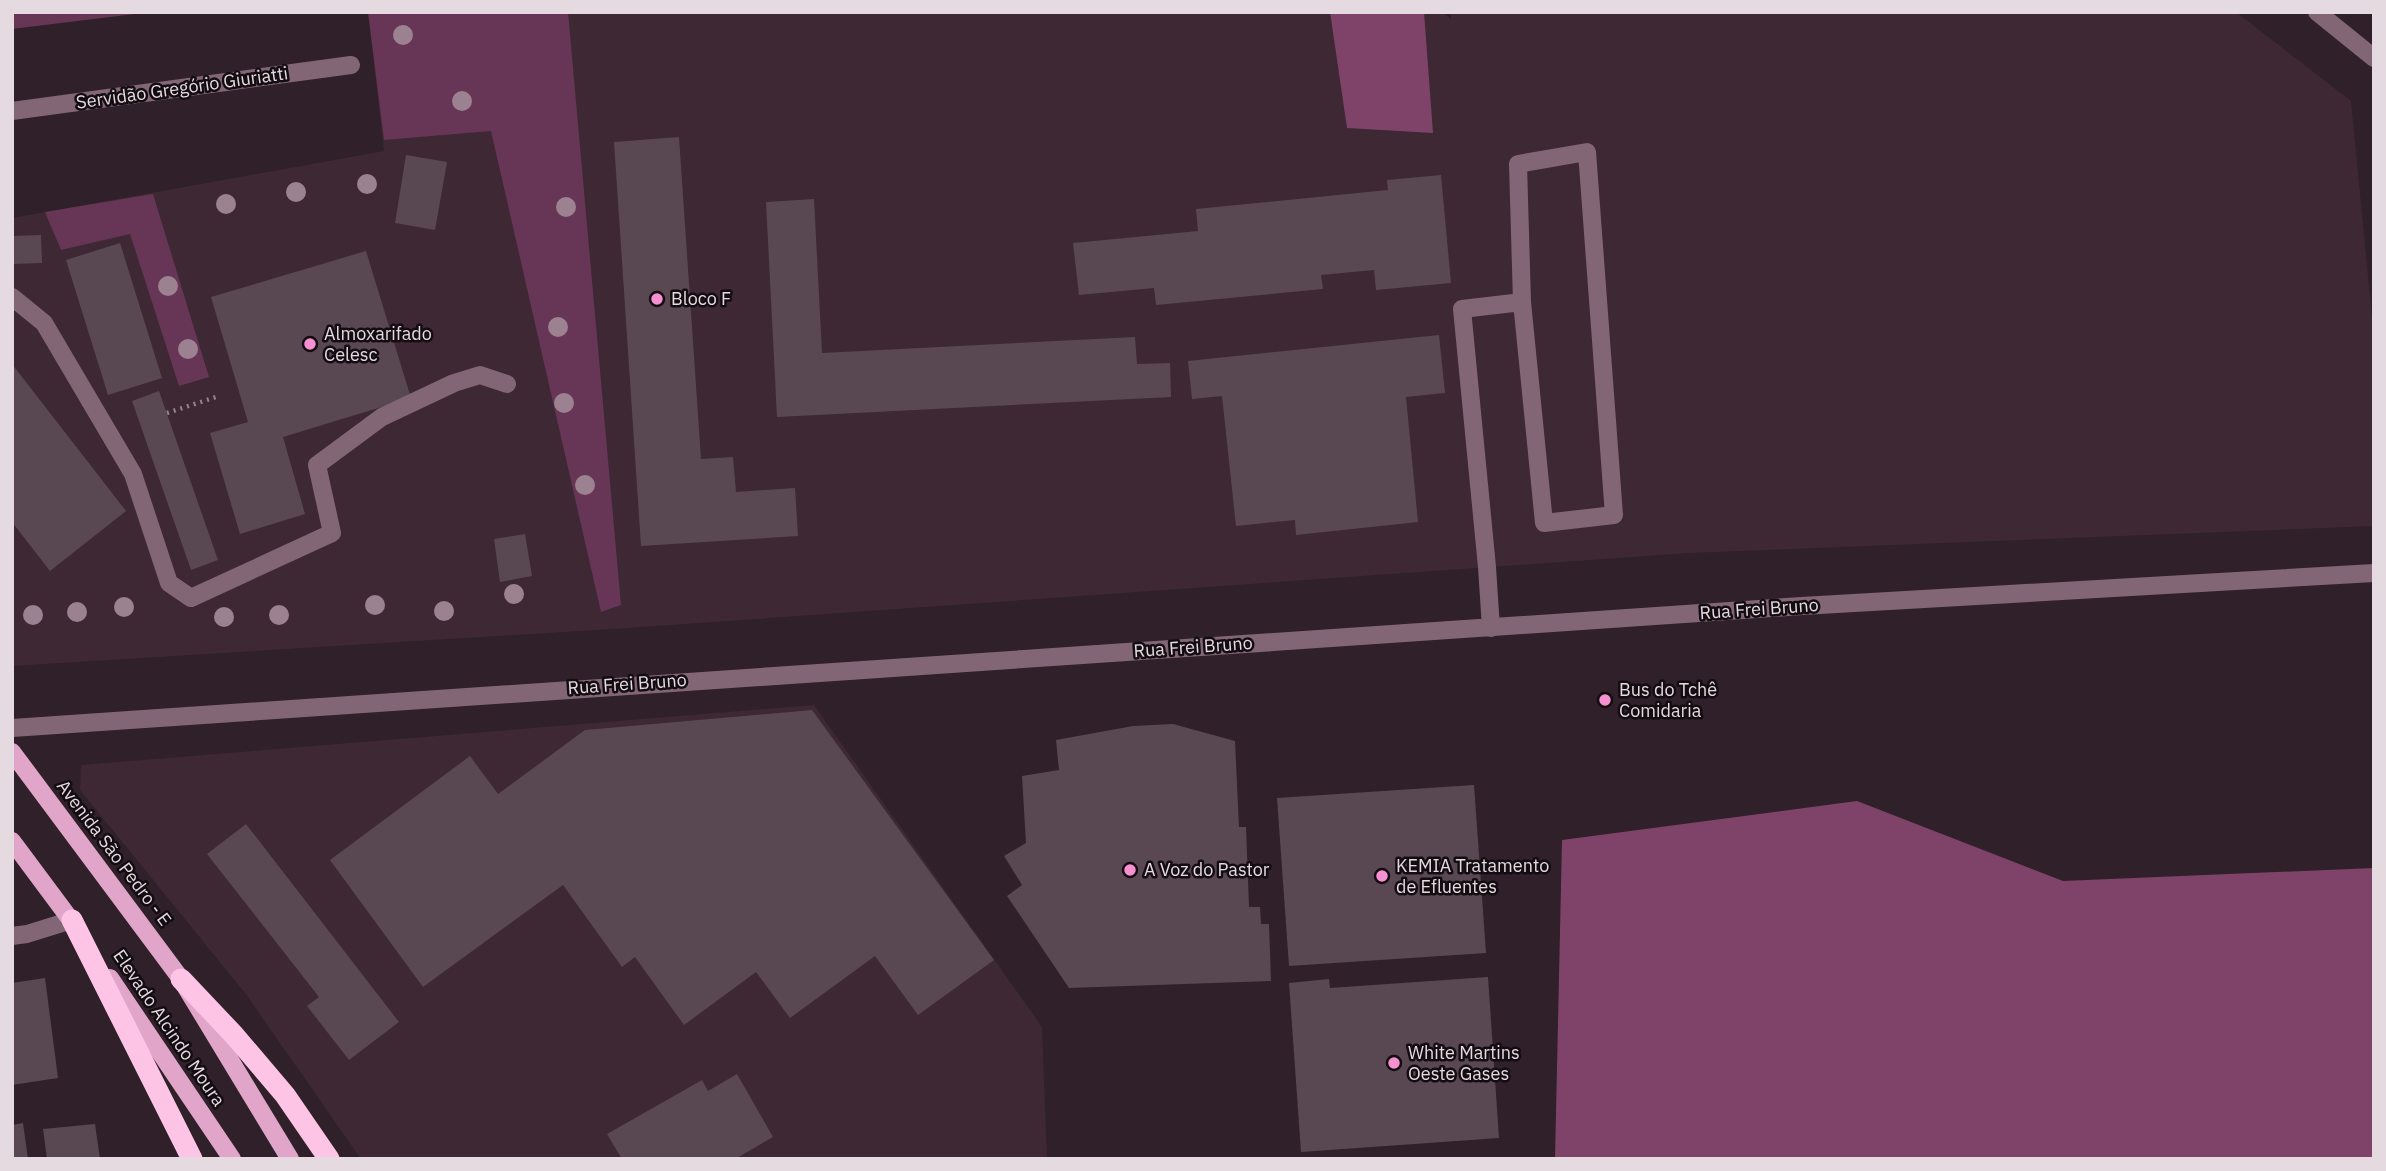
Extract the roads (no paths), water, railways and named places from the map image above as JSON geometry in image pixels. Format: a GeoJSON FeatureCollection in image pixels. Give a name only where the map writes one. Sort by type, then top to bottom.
{"type":"FeatureCollection","features":[{"type":"Feature","properties":{"kind":"highway"},"geometry":{"type":"LineString","coordinates":[[72,920],[192,1159]]}},
{"type":"Feature","properties":{"kind":"highway"},"geometry":{"type":"LineString","coordinates":[[181,979],[285,1095],[329,1159]]}},
{"type":"Feature","properties":{"kind":"main road","name":"Avenida São Pedro - E"},"geometry":{"type":"LineString","coordinates":[[12,752],[181,979]]}},
{"type":"Feature","properties":{"kind":"main road"},"geometry":{"type":"LineString","coordinates":[[12,841],[72,920]]}},
{"type":"Feature","properties":{"kind":"main road","name":"Elevado Alcindo Moura"},"geometry":{"type":"LineString","coordinates":[[72,920],[232,1159]]}},
{"type":"Feature","properties":{"kind":"main road","name":"Elevado Alcindo Moura"},"geometry":{"type":"LineString","coordinates":[[181,979],[290,1159]]}},
{"type":"Feature","properties":{"kind":"street"},"geometry":{"type":"LineString","coordinates":[[2316,12],[2374,58]]}},
{"type":"Feature","properties":{"kind":"street","name":"Servidão Gregório Giuriatti"},"geometry":{"type":"LineString","coordinates":[[12,111],[351,65]]}},
{"type":"Feature","properties":{"kind":"street"},"geometry":{"type":"LineString","coordinates":[[1587,152],[1614,514],[1544,523],[1522,302],[1518,164],[1587,152]]}},
{"type":"Feature","properties":{"kind":"street"},"geometry":{"type":"LineString","coordinates":[[12,297],[44,323],[133,474],[169,583],[191,597],[332,533],[317,465],[382,417],[454,383],[480,375],[507,384]]}},
{"type":"Feature","properties":{"kind":"street"},"geometry":{"type":"LineString","coordinates":[[1491,628],[1462,309],[1522,302]]}},
{"type":"Feature","properties":{"kind":"street","name":"Rua Frei Bruno"},"geometry":{"type":"LineString","coordinates":[[12,727],[1802,606],[2374,573]]}},
{"type":"Feature","properties":{"kind":"street"},"geometry":{"type":"LineString","coordinates":[[12,936],[72,920]]}},
{"type":"Feature","properties":{"kind":"place","name":"Bloco F"},"geometry":{"type":"Point","coordinates":[657,299]}},
{"type":"Feature","properties":{"kind":"place","name":"Almoxarifado Celesc"},"geometry":{"type":"Point","coordinates":[310,344]}},
{"type":"Feature","properties":{"kind":"place","name":"Bus do Tchê Comidaria"},"geometry":{"type":"Point","coordinates":[1605,700]}},
{"type":"Feature","properties":{"kind":"place","name":"A Voz do Pastor"},"geometry":{"type":"Point","coordinates":[1130,870]}},
{"type":"Feature","properties":{"kind":"place","name":"KEMIA Tratamento de Efluentes"},"geometry":{"type":"Point","coordinates":[1382,876]}},
{"type":"Feature","properties":{"kind":"place","name":"White Martins Oeste Gases"},"geometry":{"type":"Point","coordinates":[1394,1063]}}]}
